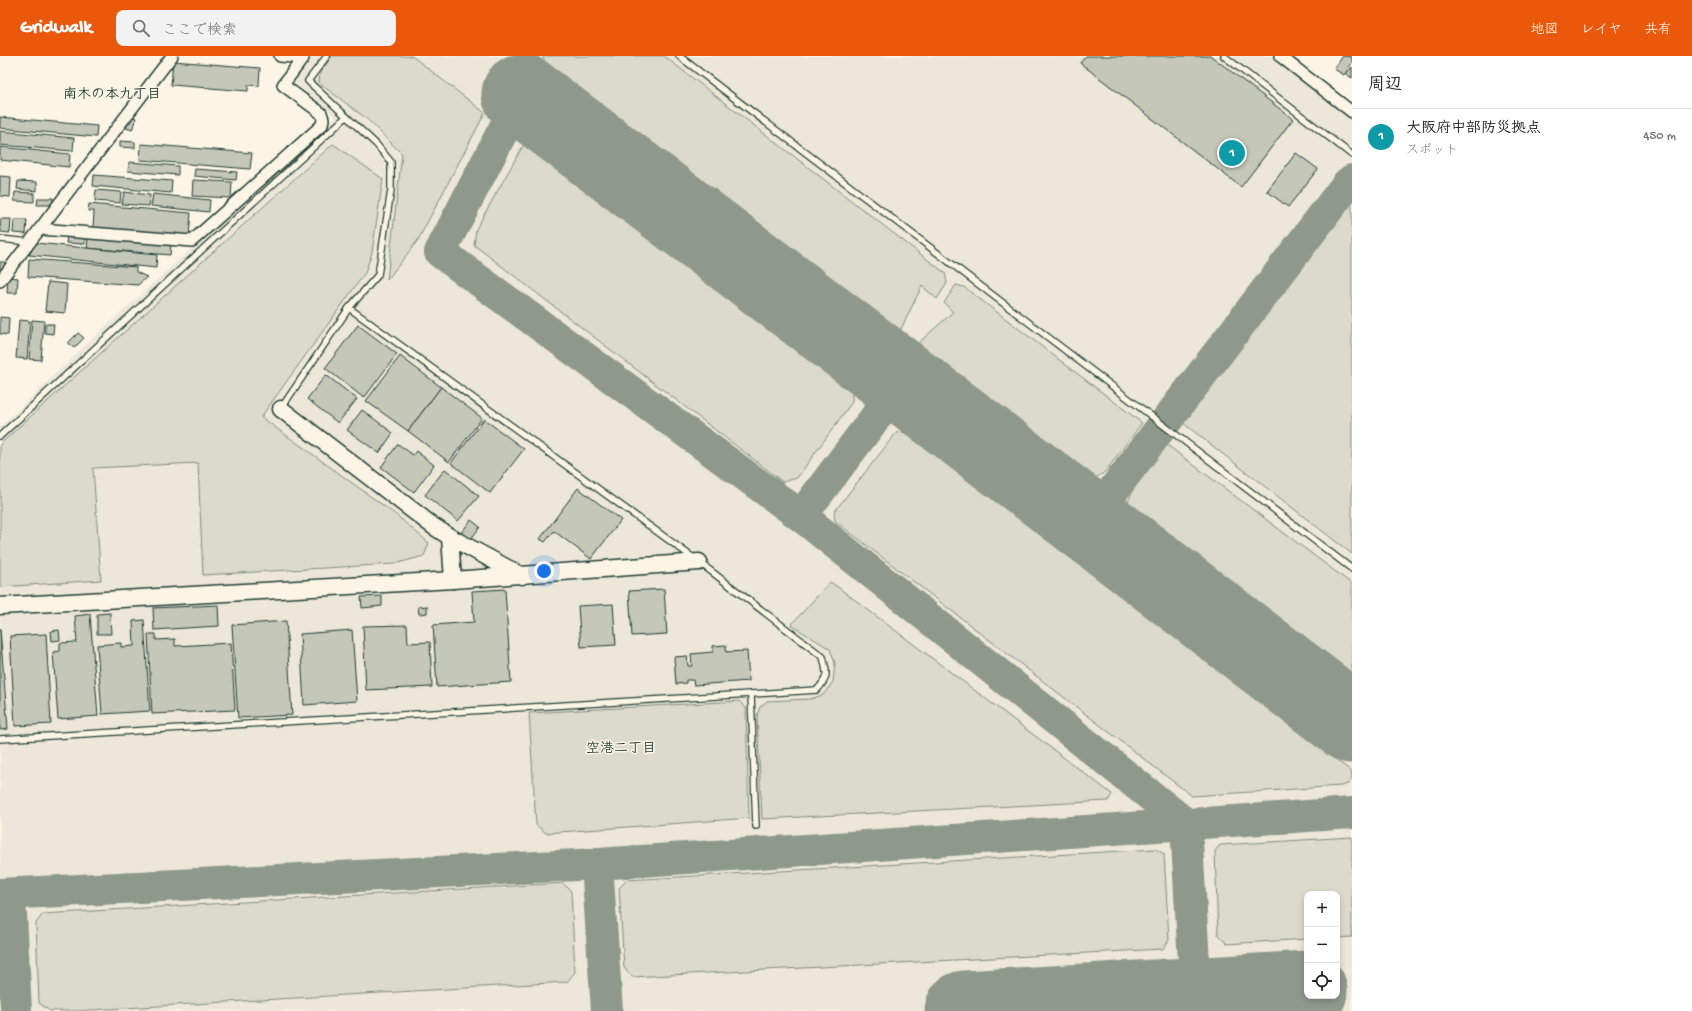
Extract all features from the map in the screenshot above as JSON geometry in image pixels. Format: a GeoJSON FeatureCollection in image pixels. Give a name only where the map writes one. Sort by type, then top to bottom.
{"type":"FeatureCollection","features":[{"type":"Feature","properties":{"kind":"street"},"geometry":{"type":"LineString","coordinates":[[0,281],[172,56]]}},
{"type":"Feature","properties":{"kind":"street"},"geometry":{"type":"LineString","coordinates":[[40,229],[192,242],[322,125],[323,119],[321,113],[283,85],[303,58],[280,56]]}},
{"type":"Feature","properties":{"kind":"street"},"geometry":{"type":"LineString","coordinates":[[1280,56],[1352,112]]}},
{"type":"Feature","properties":{"kind":"street"},"geometry":{"type":"LineString","coordinates":[[281,409],[433,526],[450,537],[522,576]]}},
{"type":"Feature","properties":{"kind":"street"},"geometry":{"type":"LineString","coordinates":[[450,537],[453,580]]}},
{"type":"Feature","properties":{"kind":"street"},"geometry":{"type":"LineString","coordinates":[[0,606],[522,576],[699,562]]}},
{"type":"Feature","properties":{"kind":"lane"},"geometry":{"type":"LineString","coordinates":[[281,409],[349,308],[378,276],[391,190],[391,162],[376,144],[308,81],[327,56]]}},
{"type":"Feature","properties":{"kind":"lane"},"geometry":{"type":"LineString","coordinates":[[679,56],[1352,569]]}},
{"type":"Feature","properties":{"kind":"lane"},"geometry":{"type":"LineString","coordinates":[[1224,56],[1352,155]]}},
{"type":"Feature","properties":{"kind":"lane"},"geometry":{"type":"LineString","coordinates":[[0,436],[346,117]]}},
{"type":"Feature","properties":{"kind":"lane"},"geometry":{"type":"LineString","coordinates":[[0,239],[30,242]]}},
{"type":"Feature","properties":{"kind":"lane"},"geometry":{"type":"LineString","coordinates":[[0,739],[817,690],[826,680],[827,671],[823,657],[699,562],[349,308]]}},
{"type":"Feature","properties":{"kind":"lane"},"geometry":{"type":"LineString","coordinates":[[751,694],[756,826]]}},
{"type":"Feature","properties":{"kind":"shaded area"},"geometry":{"type":"Polygon","coordinates":[[[313,56],[1273,56],[1352,118],[1352,1011],[0,1011],[0,427],[94,337],[336,117],[294,82],[313,56]]]}},
{"type":"Feature","properties":{"kind":"shaded area"},"geometry":{"type":"Polygon","coordinates":[[[332,56],[412,56],[485,113],[418,240],[387,280],[402,154],[367,119],[319,83],[320,73],[332,56]]]}},
{"type":"Feature","properties":{"kind":"shaded area"},"geometry":{"type":"Polygon","coordinates":[[[543,56],[664,56],[945,273],[947,283],[937,299],[922,286],[897,337],[546,66],[543,56]]]}},
{"type":"Feature","properties":{"kind":"shaded area"},"geometry":{"type":"Polygon","coordinates":[[[333,144],[383,179],[372,252],[365,273],[261,417],[395,514],[429,543],[424,556],[394,564],[203,575],[198,463],[93,468],[101,580],[0,587],[0,444],[333,144]]]}},
{"type":"Feature","properties":{"kind":"shaded area"},"geometry":{"type":"Polygon","coordinates":[[[524,144],[852,391],[852,402],[797,478],[783,482],[474,245],[476,229],[524,144]]]}},
{"type":"Feature","properties":{"kind":"shaded area"},"geometry":{"type":"Polygon","coordinates":[[[1352,201],[1352,554],[1183,423],[1352,201]]]}},
{"type":"Feature","properties":{"kind":"shaded area"},"geometry":{"type":"Polygon","coordinates":[[[956,285],[964,287],[1142,423],[1105,472],[1092,480],[1083,476],[916,345],[953,312],[944,303],[956,285]]]}},
{"type":"Feature","properties":{"kind":"shaded area"},"geometry":{"type":"Polygon","coordinates":[[[908,432],[1351,771],[1352,779],[1348,784],[1341,786],[1192,796],[835,521],[834,512],[896,433],[908,432]]]}},
{"type":"Feature","properties":{"kind":"shaded area"},"geometry":{"type":"Polygon","coordinates":[[[1167,445],[1352,584],[1352,680],[1139,520],[1126,507],[1134,487],[1167,445]]]}},
{"type":"Feature","properties":{"kind":"shaded area"},"geometry":{"type":"Polygon","coordinates":[[[830,582],[1112,794],[1108,801],[762,819],[757,716],[760,707],[767,701],[810,699],[823,695],[833,682],[835,663],[830,649],[791,625],[830,582]]]}},
{"type":"Feature","properties":{"kind":"shaded area"},"geometry":{"type":"Polygon","coordinates":[[[739,701],[746,708],[749,818],[546,833],[536,825],[529,713],[739,701]]]}},
{"type":"Feature","properties":{"kind":"shaded area"},"geometry":{"type":"Polygon","coordinates":[[[1352,837],[1352,937],[1340,938],[1340,891],[1304,891],[1304,939],[1227,944],[1218,935],[1215,851],[1220,845],[1352,837]]]}},
{"type":"Feature","properties":{"kind":"shaded area"},"geometry":{"type":"Polygon","coordinates":[[[1156,849],[1164,854],[1169,940],[1163,949],[632,977],[624,968],[619,888],[627,880],[1156,849]]]}},
{"type":"Feature","properties":{"kind":"shaded area"},"geometry":{"type":"Polygon","coordinates":[[[563,883],[571,891],[575,972],[567,982],[74,1011],[50,1011],[39,1003],[36,923],[43,914],[563,883]]]}},
{"type":"Feature","properties":{"kind":"building"},"geometry":{"type":"Polygon","coordinates":[[[1086,56],[1211,56],[1293,119],[1241,187],[1080,63],[1086,56]]]}},
{"type":"Feature","properties":{"kind":"building"},"geometry":{"type":"Polygon","coordinates":[[[1343,56],[1352,57],[1352,63],[1344,75],[1334,69],[1343,56]]]}},
{"type":"Feature","properties":{"kind":"building"},"geometry":{"type":"Polygon","coordinates":[[[173,61],[260,68],[259,86],[248,85],[248,91],[171,85],[173,61]]]}},
{"type":"Feature","properties":{"kind":"building"},"geometry":{"type":"Polygon","coordinates":[[[1352,67],[1352,78],[1346,74],[1352,67]]]}},
{"type":"Feature","properties":{"kind":"building"},"geometry":{"type":"Polygon","coordinates":[[[130,116],[136,118],[132,130],[126,128],[130,116]]]}},
{"type":"Feature","properties":{"kind":"building"},"geometry":{"type":"Polygon","coordinates":[[[0,117],[97,126],[96,137],[0,128],[0,117]]]}},
{"type":"Feature","properties":{"kind":"building"},"geometry":{"type":"Polygon","coordinates":[[[0,131],[74,138],[73,151],[0,145],[0,131]]]}},
{"type":"Feature","properties":{"kind":"building"},"geometry":{"type":"Polygon","coordinates":[[[120,141],[135,142],[135,148],[120,147],[120,141]]]}},
{"type":"Feature","properties":{"kind":"building"},"geometry":{"type":"Polygon","coordinates":[[[141,144],[252,153],[250,169],[140,160],[141,144]]]}},
{"type":"Feature","properties":{"kind":"building"},"geometry":{"type":"Polygon","coordinates":[[[0,147],[70,154],[69,167],[0,160],[0,147]]]}},
{"type":"Feature","properties":{"kind":"building"},"geometry":{"type":"Polygon","coordinates":[[[1296,153],[1318,169],[1288,207],[1267,191],[1296,153]]]}},
{"type":"Feature","properties":{"kind":"building"},"geometry":{"type":"Polygon","coordinates":[[[129,162],[178,166],[178,175],[128,171],[129,162]]]}},
{"type":"Feature","properties":{"kind":"building"},"geometry":{"type":"Polygon","coordinates":[[[195,169],[237,172],[236,180],[194,176],[195,169]]]}},
{"type":"Feature","properties":{"kind":"building"},"geometry":{"type":"Polygon","coordinates":[[[94,175],[172,181],[171,193],[93,186],[94,175]]]}},
{"type":"Feature","properties":{"kind":"building"},"geometry":{"type":"Polygon","coordinates":[[[0,176],[11,177],[10,197],[0,196],[0,176]]]}},
{"type":"Feature","properties":{"kind":"building"},"geometry":{"type":"Polygon","coordinates":[[[193,180],[232,182],[231,198],[192,196],[193,180]]]}},
{"type":"Feature","properties":{"kind":"building"},"geometry":{"type":"Polygon","coordinates":[[[18,181],[37,182],[37,191],[17,189],[18,181]]]}},
{"type":"Feature","properties":{"kind":"building"},"geometry":{"type":"Polygon","coordinates":[[[96,190],[121,192],[120,203],[95,201],[96,190]]]}},
{"type":"Feature","properties":{"kind":"building"},"geometry":{"type":"Polygon","coordinates":[[[15,192],[34,193],[34,202],[14,201],[15,192]]]}},
{"type":"Feature","properties":{"kind":"building"},"geometry":{"type":"Polygon","coordinates":[[[124,192],[150,195],[149,206],[122,204],[124,192]]]}},
{"type":"Feature","properties":{"kind":"building"},"geometry":{"type":"Polygon","coordinates":[[[153,194],[210,200],[209,212],[151,206],[153,194]]]}},
{"type":"Feature","properties":{"kind":"building"},"geometry":{"type":"Polygon","coordinates":[[[38,198],[53,198],[52,205],[37,205],[38,198]]]}},
{"type":"Feature","properties":{"kind":"building"},"geometry":{"type":"Polygon","coordinates":[[[89,204],[191,213],[189,236],[93,228],[94,211],[88,211],[89,204]]]}},
{"type":"Feature","properties":{"kind":"building"},"geometry":{"type":"Polygon","coordinates":[[[0,219],[11,219],[10,233],[1,232],[0,219]]]}},
{"type":"Feature","properties":{"kind":"building"},"geometry":{"type":"Polygon","coordinates":[[[14,220],[27,220],[26,234],[13,233],[14,220]]]}},
{"type":"Feature","properties":{"kind":"building"},"geometry":{"type":"Polygon","coordinates":[[[67,236],[85,237],[85,244],[66,243],[67,236]]]}},
{"type":"Feature","properties":{"kind":"building"},"geometry":{"type":"Polygon","coordinates":[[[88,236],[171,243],[170,255],[87,248],[88,236]]]}},
{"type":"Feature","properties":{"kind":"building"},"geometry":{"type":"Polygon","coordinates":[[[36,243],[157,255],[156,268],[29,255],[36,243]]]}},
{"type":"Feature","properties":{"kind":"building"},"geometry":{"type":"Polygon","coordinates":[[[29,259],[136,267],[136,272],[147,277],[138,285],[28,277],[29,259]]]}},
{"type":"Feature","properties":{"kind":"building"},"geometry":{"type":"Polygon","coordinates":[[[0,262],[6,262],[0,272],[0,262]]]}},
{"type":"Feature","properties":{"kind":"building"},"geometry":{"type":"Polygon","coordinates":[[[8,277],[18,278],[17,293],[7,293],[8,277]]]}},
{"type":"Feature","properties":{"kind":"building"},"geometry":{"type":"Polygon","coordinates":[[[48,282],[67,284],[65,313],[45,311],[48,282]]]}},
{"type":"Feature","properties":{"kind":"building"},"geometry":{"type":"Polygon","coordinates":[[[0,317],[9,318],[8,335],[0,334],[0,317]]]}},
{"type":"Feature","properties":{"kind":"building"},"geometry":{"type":"Polygon","coordinates":[[[19,320],[30,321],[27,359],[16,358],[19,320]]]}},
{"type":"Feature","properties":{"kind":"building"},"geometry":{"type":"Polygon","coordinates":[[[32,320],[44,321],[41,360],[29,359],[32,320]]]}},
{"type":"Feature","properties":{"kind":"building"},"geometry":{"type":"Polygon","coordinates":[[[45,324],[54,324],[53,334],[45,333],[45,324]]]}},
{"type":"Feature","properties":{"kind":"building"},"geometry":{"type":"Polygon","coordinates":[[[358,325],[397,354],[364,398],[325,368],[358,325]]]}},
{"type":"Feature","properties":{"kind":"building"},"geometry":{"type":"Polygon","coordinates":[[[78,333],[84,338],[74,348],[68,343],[78,333]]]}},
{"type":"Feature","properties":{"kind":"building"},"geometry":{"type":"Polygon","coordinates":[[[400,356],[441,387],[408,431],[366,401],[400,356]]]}},
{"type":"Feature","properties":{"kind":"building"},"geometry":{"type":"Polygon","coordinates":[[[326,375],[357,399],[338,423],[307,399],[326,375]]]}},
{"type":"Feature","properties":{"kind":"building"},"geometry":{"type":"Polygon","coordinates":[[[441,387],[482,418],[449,462],[408,431],[441,387]]]}},
{"type":"Feature","properties":{"kind":"building"},"geometry":{"type":"Polygon","coordinates":[[[362,410],[393,433],[379,453],[347,430],[362,410]]]}},
{"type":"Feature","properties":{"kind":"building"},"geometry":{"type":"Polygon","coordinates":[[[484,419],[524,449],[490,493],[451,463],[484,419]]]}},
{"type":"Feature","properties":{"kind":"building"},"geometry":{"type":"Polygon","coordinates":[[[398,444],[413,455],[416,451],[434,465],[414,492],[381,467],[398,444]]]}},
{"type":"Feature","properties":{"kind":"building"},"geometry":{"type":"Polygon","coordinates":[[[445,469],[479,496],[458,521],[425,495],[445,469]]]}},
{"type":"Feature","properties":{"kind":"building"},"geometry":{"type":"Polygon","coordinates":[[[578,488],[621,520],[591,559],[554,531],[545,542],[540,539],[578,488]]]}},
{"type":"Feature","properties":{"kind":"building"},"geometry":{"type":"Polygon","coordinates":[[[471,520],[480,527],[470,540],[461,533],[471,520]]]}},
{"type":"Feature","properties":{"kind":"building"},"geometry":{"type":"Polygon","coordinates":[[[505,589],[511,682],[437,687],[433,625],[474,622],[472,591],[505,589]]]}},
{"type":"Feature","properties":{"kind":"building"},"geometry":{"type":"Polygon","coordinates":[[[664,589],[667,634],[632,636],[629,591],[664,589]]]}},
{"type":"Feature","properties":{"kind":"building"},"geometry":{"type":"Polygon","coordinates":[[[382,596],[382,606],[362,608],[361,597],[382,596]]]}},
{"type":"Feature","properties":{"kind":"building"},"geometry":{"type":"Polygon","coordinates":[[[613,604],[616,645],[581,647],[578,606],[613,604]]]}},
{"type":"Feature","properties":{"kind":"building"},"geometry":{"type":"Polygon","coordinates":[[[218,605],[219,626],[154,630],[153,608],[218,605]]]}},
{"type":"Feature","properties":{"kind":"building"},"geometry":{"type":"Polygon","coordinates":[[[427,606],[427,613],[419,614],[418,607],[427,606]]]}},
{"type":"Feature","properties":{"kind":"building"},"geometry":{"type":"Polygon","coordinates":[[[110,613],[111,634],[97,634],[97,614],[110,613]]]}},
{"type":"Feature","properties":{"kind":"building"},"geometry":{"type":"Polygon","coordinates":[[[90,614],[98,716],[58,719],[53,652],[60,651],[60,643],[77,642],[75,616],[90,614]]]}},
{"type":"Feature","properties":{"kind":"building"},"geometry":{"type":"Polygon","coordinates":[[[144,620],[150,711],[102,714],[97,645],[121,643],[121,647],[134,646],[133,621],[144,620]]]}},
{"type":"Feature","properties":{"kind":"building"},"geometry":{"type":"Polygon","coordinates":[[[286,621],[292,715],[238,718],[232,625],[286,621]]]}},
{"type":"Feature","properties":{"kind":"building"},"geometry":{"type":"Polygon","coordinates":[[[407,625],[408,643],[430,642],[432,687],[366,690],[363,626],[407,625]]]}},
{"type":"Feature","properties":{"kind":"building"},"geometry":{"type":"Polygon","coordinates":[[[0,629],[8,729],[0,730],[0,629]]]}},
{"type":"Feature","properties":{"kind":"building"},"geometry":{"type":"Polygon","coordinates":[[[59,630],[60,640],[52,641],[51,631],[59,630]]]}},
{"type":"Feature","properties":{"kind":"building"},"geometry":{"type":"Polygon","coordinates":[[[352,630],[357,701],[304,705],[300,634],[352,630]]]}},
{"type":"Feature","properties":{"kind":"building"},"geometry":{"type":"Polygon","coordinates":[[[46,634],[51,724],[15,726],[10,636],[46,634]]]}},
{"type":"Feature","properties":{"kind":"building"},"geometry":{"type":"Polygon","coordinates":[[[148,634],[156,634],[156,640],[175,639],[175,646],[231,643],[235,710],[152,714],[148,634]]]}},
{"type":"Feature","properties":{"kind":"building"},"geometry":{"type":"Polygon","coordinates":[[[726,645],[726,652],[747,651],[749,681],[694,685],[693,680],[686,680],[686,683],[676,684],[674,657],[687,656],[688,666],[692,666],[691,654],[713,652],[713,646],[726,645]]]}},
{"type":"Feature","properties":{"kind":"taxiway"},"geometry":{"type":"LineString","coordinates":[[522,94],[440,252],[801,516],[1186,824],[1196,998]]}},
{"type":"Feature","properties":{"kind":"taxiway"},"geometry":{"type":"LineString","coordinates":[[1089,522],[1348,183],[1352,180]]}},
{"type":"Feature","properties":{"kind":"taxiway"},"geometry":{"type":"LineString","coordinates":[[801,516],[903,381]]}},
{"type":"Feature","properties":{"kind":"taxiway"},"geometry":{"type":"LineString","coordinates":[[0,894],[597,864],[1352,813]]}},
{"type":"Feature","properties":{"kind":"taxiway"},"geometry":{"type":"LineString","coordinates":[[597,864],[607,1011]]}},
{"type":"Feature","properties":{"kind":"taxiway"},"geometry":{"type":"LineString","coordinates":[[10,894],[16,1011]]}},
{"type":"Feature","properties":{"kind":"runway"},"geometry":{"type":"LineString","coordinates":[[522,94],[1089,522],[1352,723]]}},
{"type":"Feature","properties":{"kind":"runway"},"geometry":{"type":"LineString","coordinates":[[965,1011],[1304,991]]}},
{"type":"Feature","properties":{"kind":"place","name":"大阪府中部防災拠点"},"geometry":{"type":"Point","coordinates":[1232,153]}},
{"type":"Feature","properties":{"kind":"district","name":"南木の本九丁目"},"geometry":{"type":"Point","coordinates":[112,95]}},
{"type":"Feature","properties":{"kind":"district","name":"空港二丁目"},"geometry":{"type":"Point","coordinates":[621,749]}}]}
